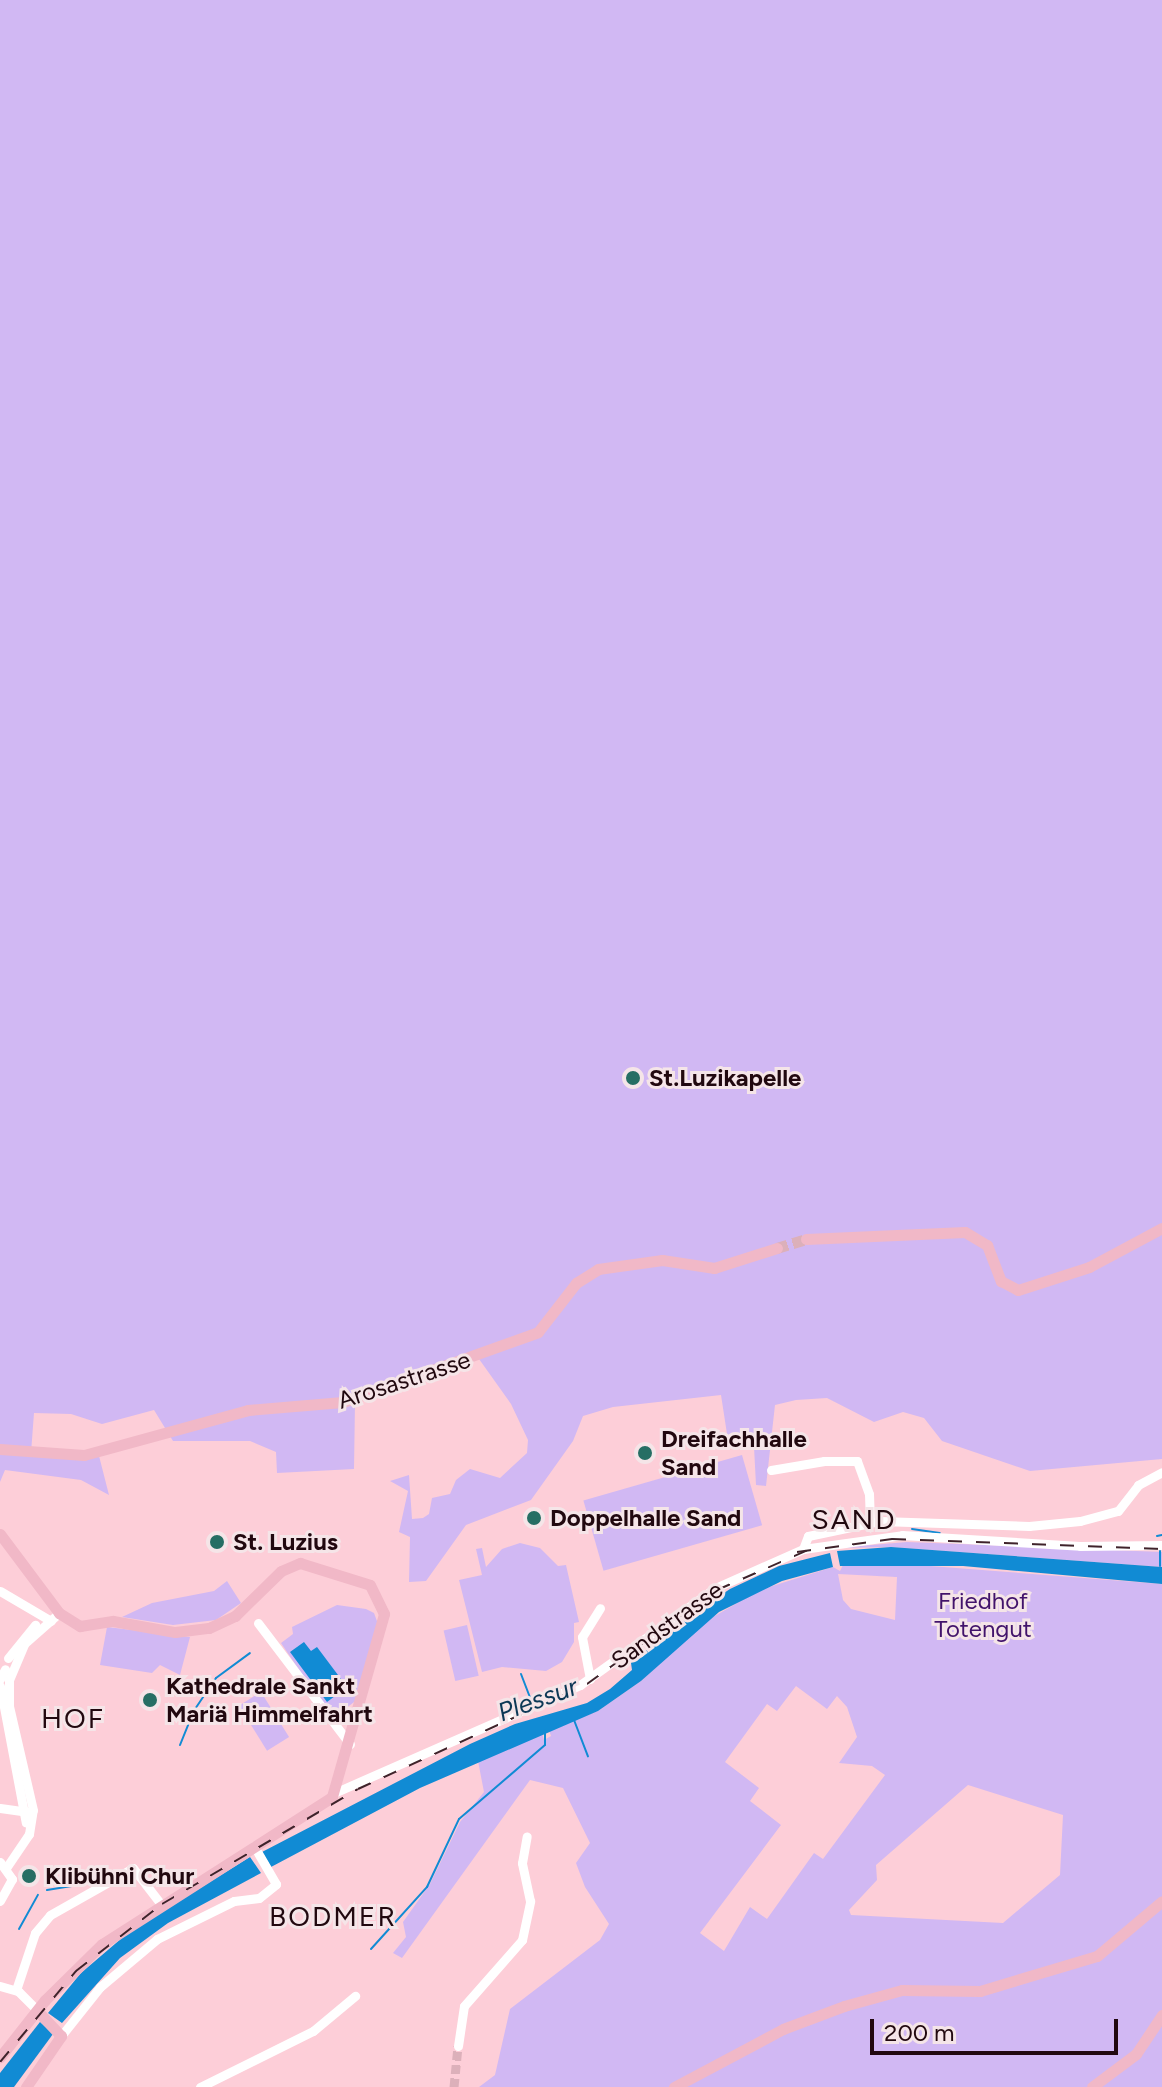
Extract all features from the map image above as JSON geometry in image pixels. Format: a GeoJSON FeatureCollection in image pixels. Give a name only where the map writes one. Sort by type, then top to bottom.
{"type":"FeatureCollection","features":[{"type":"Feature","properties":{"kind":"main road"},"geometry":{"type":"LineString","coordinates":[[806,1239],[961,1231],[987,1245],[1001,1281],[1018,1290],[1089,1267],[1162,1228]]}},
{"type":"Feature","properties":{"kind":"main road","name":"Arosastrasse"},"geometry":{"type":"LineString","coordinates":[[0,1449],[84,1455],[248,1410],[343,1402],[538,1332],[576,1283],[598,1269],[662,1260],[714,1268],[777,1248]]}},
{"type":"Feature","properties":{"kind":"main road"},"geometry":{"type":"LineString","coordinates":[[0,1534],[55,1617],[75,1624],[117,1621],[175,1632],[209,1628],[235,1616],[281,1571],[300,1563],[360,1580],[377,1592],[384,1614],[334,1793],[256,1849],[160,1903],[85,1959],[0,2057]]}},
{"type":"Feature","properties":{"kind":"main road"},"geometry":{"type":"LineString","coordinates":[[674,2087],[783,2029],[844,2006],[894,1991],[980,1991],[1097,1956],[1162,1901]]}},
{"type":"Feature","properties":{"kind":"main road"},"geometry":{"type":"LineString","coordinates":[[26,2087],[60,2032],[40,2013]]}},
{"type":"Feature","properties":{"kind":"main road"},"geometry":{"type":"LineString","coordinates":[[1092,2087],[1136,2054],[1162,2015]]}},
{"type":"Feature","properties":{"kind":"street"},"geometry":{"type":"LineString","coordinates":[[771,1470],[857,1461],[868,1491],[870,1523]]}},
{"type":"Feature","properties":{"kind":"street"},"geometry":{"type":"LineString","coordinates":[[803,1549],[809,1535],[870,1523],[924,1520],[1037,1526],[1080,1521],[1118,1511],[1138,1485],[1162,1472]]}},
{"type":"Feature","properties":{"kind":"street","name":"Sandstrasse"},"geometry":{"type":"LineString","coordinates":[[334,1793],[590,1679],[715,1588],[803,1549],[898,1535],[1080,1546],[1162,1545]]}},
{"type":"Feature","properties":{"kind":"street"},"geometry":{"type":"LineString","coordinates":[[0,1591],[55,1617],[24,1644],[9,1680],[9,1706],[32,1802],[25,1843],[2,1866],[12,1882],[0,1901]]}},
{"type":"Feature","properties":{"kind":"street"},"geometry":{"type":"LineString","coordinates":[[590,1679],[582,1637],[600,1608]]}},
{"type":"Feature","properties":{"kind":"street"},"geometry":{"type":"LineString","coordinates":[[258,1623],[350,1744]]}},
{"type":"Feature","properties":{"kind":"street"},"geometry":{"type":"LineString","coordinates":[[8,1658],[35,1625]]}},
{"type":"Feature","properties":{"kind":"street"},"geometry":{"type":"LineString","coordinates":[[0,1686],[27,1812],[25,1843]]}},
{"type":"Feature","properties":{"kind":"street"},"geometry":{"type":"LineString","coordinates":[[0,1808],[27,1812]]}},
{"type":"Feature","properties":{"kind":"street"},"geometry":{"type":"LineString","coordinates":[[458,2046],[464,2006],[522,1940],[530,1901],[522,1863],[527,1836]]}},
{"type":"Feature","properties":{"kind":"street"},"geometry":{"type":"LineString","coordinates":[[60,2032],[104,1983],[158,1939],[234,1901],[259,1898],[276,1884],[256,1849]]}},
{"type":"Feature","properties":{"kind":"street"},"geometry":{"type":"LineString","coordinates":[[14,1989],[37,1929],[50,1915],[133,1868],[160,1903]]}},
{"type":"Feature","properties":{"kind":"street"},"geometry":{"type":"LineString","coordinates":[[0,1986],[14,1989],[40,2013]]}},
{"type":"Feature","properties":{"kind":"street"},"geometry":{"type":"LineString","coordinates":[[200,2087],[313,2031],[355,1996]]}},
{"type":"Feature","properties":{"kind":"green space"},"geometry":{"type":"Polygon","coordinates":[[[0,0],[1162,0],[1162,1459],[1030,1471],[942,1441],[924,1418],[903,1412],[874,1422],[827,1398],[796,1400],[775,1405],[766,1486],[756,1485],[754,1447],[727,1434],[721,1395],[613,1407],[583,1416],[573,1441],[531,1500],[466,1525],[426,1581],[409,1582],[410,1537],[399,1532],[408,1491],[390,1481],[409,1475],[412,1519],[423,1518],[429,1514],[432,1498],[450,1494],[456,1480],[470,1469],[500,1478],[527,1453],[528,1440],[511,1404],[479,1359],[355,1403],[354,1469],[277,1473],[276,1452],[250,1441],[173,1441],[154,1410],[102,1424],[71,1414],[34,1413],[31,1453],[98,1452],[109,1495],[81,1480],[5,1470],[0,1482],[0,0]]]}},
{"type":"Feature","properties":{"kind":"green space"},"geometry":{"type":"Polygon","coordinates":[[[742,1455],[762,1525],[604,1571],[583,1500],[742,1455]]]}},
{"type":"Feature","properties":{"kind":"green space"},"geometry":{"type":"Polygon","coordinates":[[[907,1542],[1162,1552],[1162,1567],[891,1547],[836,1548],[907,1542]]]}},
{"type":"Feature","properties":{"kind":"green space"},"geometry":{"type":"Polygon","coordinates":[[[520,1543],[540,1548],[558,1566],[566,1565],[579,1622],[574,1623],[574,1642],[562,1662],[546,1671],[502,1667],[482,1672],[459,1580],[482,1575],[476,1549],[482,1548],[486,1567],[502,1549],[520,1543]]]}},
{"type":"Feature","properties":{"kind":"green space","name":"Friedhof Totengut"},"geometry":{"type":"Polygon","coordinates":[[[891,1563],[1162,1584],[1162,2087],[479,2087],[495,2075],[510,2009],[600,1940],[609,1924],[585,1887],[576,1863],[590,1843],[563,1788],[530,1780],[402,1958],[393,1953],[406,1937],[403,1922],[430,1884],[460,1822],[484,1792],[478,1761],[542,1733],[544,1740],[551,1736],[549,1730],[598,1711],[641,1681],[706,1621],[760,1590],[833,1567],[840,1571],[843,1565],[891,1563]],[[838,1574],[843,1600],[851,1609],[895,1620],[897,1577],[838,1574]],[[796,1686],[777,1711],[767,1704],[725,1762],[759,1788],[750,1801],[781,1825],[700,1933],[724,1951],[750,1907],[767,1919],[814,1853],[823,1859],[885,1775],[872,1766],[839,1763],[857,1737],[847,1707],[837,1696],[827,1709],[796,1686]],[[968,1785],[876,1865],[877,1880],[849,1910],[851,1915],[1003,1923],[1060,1875],[1063,1815],[968,1785]]]}},
{"type":"Feature","properties":{"kind":"green space"},"geometry":{"type":"Polygon","coordinates":[[[227,1581],[241,1603],[216,1620],[173,1625],[122,1617],[152,1603],[214,1591],[227,1581]]]}},
{"type":"Feature","properties":{"kind":"green space"},"geometry":{"type":"Polygon","coordinates":[[[337,1605],[366,1609],[374,1613],[378,1624],[358,1699],[332,1719],[281,1643],[293,1634],[292,1627],[337,1605]]]}},
{"type":"Feature","properties":{"kind":"green space"},"geometry":{"type":"Polygon","coordinates":[[[467,1625],[479,1676],[455,1681],[444,1630],[467,1625]]]}},
{"type":"Feature","properties":{"kind":"green space"},"geometry":{"type":"Polygon","coordinates":[[[107,1627],[190,1637],[180,1675],[160,1665],[152,1673],[100,1665],[107,1627]]]}},
{"type":"Feature","properties":{"kind":"green space"},"geometry":{"type":"Polygon","coordinates":[[[261,1692],[289,1737],[267,1751],[239,1706],[261,1692]]]}},
{"type":"Feature","properties":{"kind":"water"},"geometry":{"type":"Polygon","coordinates":[[[891,1547],[1162,1567],[1162,1584],[963,1566],[840,1566],[837,1551],[891,1547]]]}},
{"type":"Feature","properties":{"kind":"water"},"geometry":{"type":"Polygon","coordinates":[[[830,1553],[833,1567],[782,1581],[719,1612],[641,1681],[598,1711],[420,1788],[271,1867],[262,1852],[470,1744],[515,1724],[587,1703],[610,1689],[632,1670],[631,1663],[685,1619],[730,1589],[779,1566],[830,1553]]]}},
{"type":"Feature","properties":{"kind":"water"},"geometry":{"type":"Polygon","coordinates":[[[304,1642],[311,1651],[317,1647],[347,1687],[327,1702],[290,1652],[304,1642]]]}},
{"type":"Feature","properties":{"kind":"water"},"geometry":{"type":"Polygon","coordinates":[[[250,1857],[261,1873],[168,1923],[120,1958],[62,2023],[48,2013],[81,1973],[129,1932],[250,1857]]]}},
{"type":"Feature","properties":{"kind":"water"},"geometry":{"type":"Polygon","coordinates":[[[40,2022],[53,2034],[14,2087],[0,2087],[0,2073],[40,2022]]]}},
{"type":"Feature","properties":{"kind":"waterway"},"geometry":{"type":"LineString","coordinates":[[912,1529],[940,1533]]}},
{"type":"Feature","properties":{"kind":"waterway"},"geometry":{"type":"LineString","coordinates":[[1157,1536],[1162,1535]]}},
{"type":"Feature","properties":{"kind":"waterway"},"geometry":{"type":"LineString","coordinates":[[1160,1551],[1160,1566]]}},
{"type":"Feature","properties":{"kind":"waterway"},"geometry":{"type":"LineString","coordinates":[[180,1745],[193,1712],[216,1678],[250,1653]]}},
{"type":"Feature","properties":{"kind":"waterway","name":"Plessur"},"geometry":{"type":"LineString","coordinates":[[521,1674],[532,1702]]}},
{"type":"Feature","properties":{"kind":"waterway"},"geometry":{"type":"LineString","coordinates":[[574,1720],[588,1756]]}},
{"type":"Feature","properties":{"kind":"waterway"},"geometry":{"type":"LineString","coordinates":[[371,1949],[427,1887],[459,1819],[545,1745],[545,1730]]}},
{"type":"Feature","properties":{"kind":"waterway"},"geometry":{"type":"LineString","coordinates":[[47,1890],[72,1886]]}},
{"type":"Feature","properties":{"kind":"waterway"},"geometry":{"type":"LineString","coordinates":[[19,1929],[38,1895]]}},
{"type":"Feature","properties":{"kind":"tunnel"},"geometry":{"type":"LineString","coordinates":[[777,1248],[806,1239]]}},
{"type":"Feature","properties":{"kind":"tunnel"},"geometry":{"type":"LineString","coordinates":[[454,2087],[458,2046]]}},
{"type":"Feature","properties":{"kind":"railway"},"geometry":{"type":"LineString","coordinates":[[797,1552],[892,1539],[1162,1549]]}},
{"type":"Feature","properties":{"kind":"railway"},"geometry":{"type":"LineString","coordinates":[[0,2062],[76,1971],[162,1904],[358,1789],[587,1684],[717,1590],[808,1550]]}},
{"type":"Feature","properties":{"kind":"place","name":"St.Luzikapelle"},"geometry":{"type":"Point","coordinates":[633,1078]}},
{"type":"Feature","properties":{"kind":"place","name":"Dreifachhalle Sand"},"geometry":{"type":"Point","coordinates":[645,1453]}},
{"type":"Feature","properties":{"kind":"place","name":"Doppelhalle Sand"},"geometry":{"type":"Point","coordinates":[534,1518]}},
{"type":"Feature","properties":{"kind":"place","name":"St. Luzius"},"geometry":{"type":"Point","coordinates":[217,1542]}},
{"type":"Feature","properties":{"kind":"place","name":"Kathedrale Sankt Mariä Himmelfahrt"},"geometry":{"type":"Point","coordinates":[150,1700]}},
{"type":"Feature","properties":{"kind":"place","name":"Klibühni Chur"},"geometry":{"type":"Point","coordinates":[29,1876]}},
{"type":"Feature","properties":{"kind":"district","name":"SAND"},"geometry":{"type":"Point","coordinates":[854,1519]}},
{"type":"Feature","properties":{"kind":"district","name":"HOF"},"geometry":{"type":"Point","coordinates":[73,1718]}},
{"type":"Feature","properties":{"kind":"district","name":"BODMER"},"geometry":{"type":"Point","coordinates":[333,1916]}}]}
